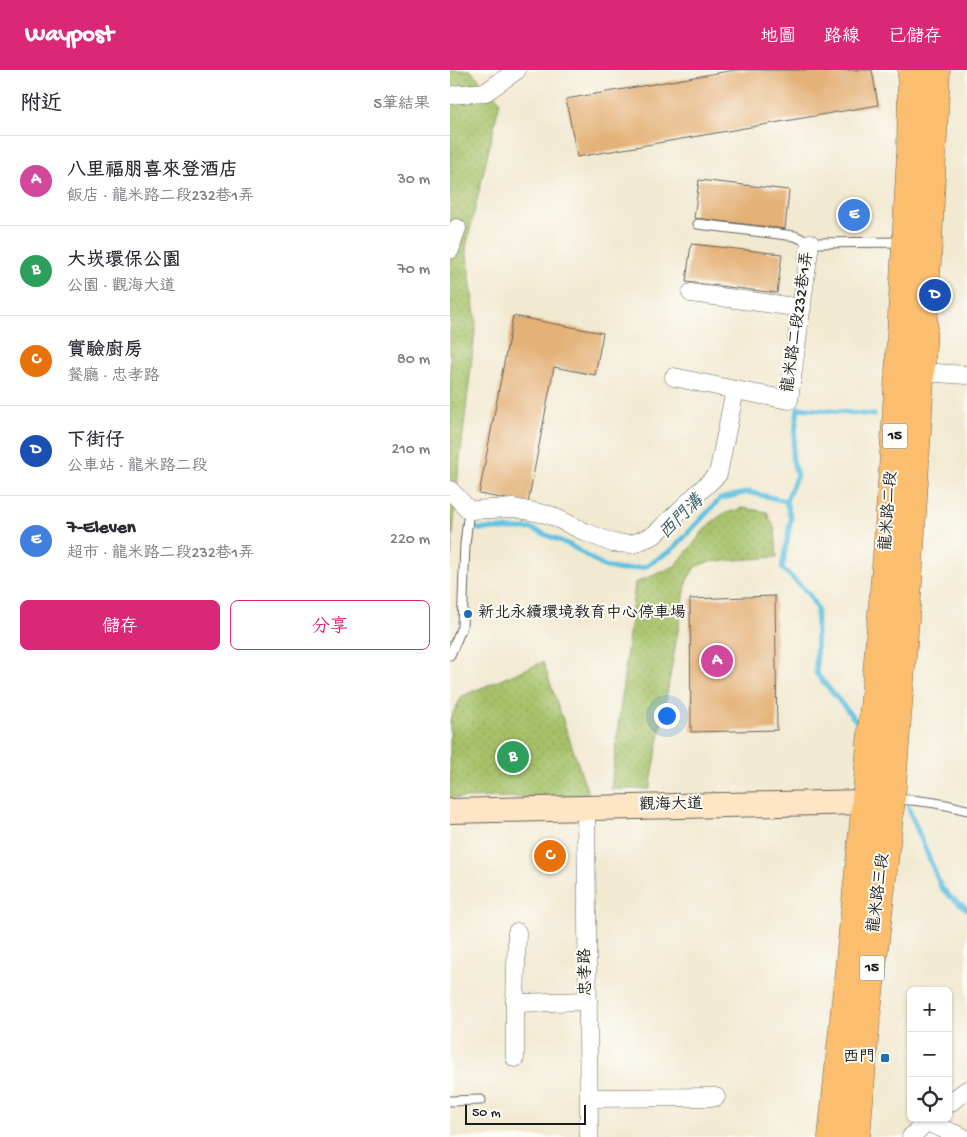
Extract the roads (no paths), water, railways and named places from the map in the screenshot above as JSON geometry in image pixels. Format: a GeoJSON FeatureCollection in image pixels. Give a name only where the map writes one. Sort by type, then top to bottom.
{"type":"FeatureCollection","features":[{"type":"Feature","properties":{"kind":"main road","name":"龍米路二段"},"geometry":{"type":"LineString","coordinates":[[898,555],[920,372],[917,243],[911,154],[912,70]]}},
{"type":"Feature","properties":{"kind":"main road","name":"龍米路二段"},"geometry":{"type":"LineString","coordinates":[[879,800],[898,555],[917,243],[936,70]]}},
{"type":"Feature","properties":{"kind":"main road","name":"龍米路三段"},"geometry":{"type":"LineString","coordinates":[[832,1137],[879,800]]}},
{"type":"Feature","properties":{"kind":"main road","name":"龍米路三段"},"geometry":{"type":"LineString","coordinates":[[856,1137],[865,1029],[879,800]]}},
{"type":"Feature","properties":{"kind":"street"},"geometry":{"type":"LineString","coordinates":[[450,95],[486,92],[517,70]]}},
{"type":"Feature","properties":{"kind":"street"},"geometry":{"type":"LineString","coordinates":[[450,250],[457,228]]}},
{"type":"Feature","properties":{"kind":"street","name":"龍米路二段232巷1弄"},"geometry":{"type":"LineString","coordinates":[[735,390],[789,400],[810,243]]}},
{"type":"Feature","properties":{"kind":"street"},"geometry":{"type":"LineString","coordinates":[[691,293],[802,308]]}},
{"type":"Feature","properties":{"kind":"street"},"geometry":{"type":"LineString","coordinates":[[920,372],[967,375]]}},
{"type":"Feature","properties":{"kind":"street"},"geometry":{"type":"LineString","coordinates":[[450,490],[469,510],[514,508],[550,515],[613,543],[632,544],[654,535],[718,474],[735,390],[674,377]]}},
{"type":"Feature","properties":{"kind":"street","name":"觀海大道"},"geometry":{"type":"LineString","coordinates":[[450,811],[879,800]]}},
{"type":"Feature","properties":{"kind":"street","name":"忠孝路"},"geometry":{"type":"LineString","coordinates":[[586,808],[589,1137]]}},
{"type":"Feature","properties":{"kind":"street"},"geometry":{"type":"LineString","coordinates":[[515,1058],[517,932]]}},
{"type":"Feature","properties":{"kind":"street"},"geometry":{"type":"LineString","coordinates":[[515,1002],[588,1002]]}},
{"type":"Feature","properties":{"kind":"street"},"geometry":{"type":"LineString","coordinates":[[952,1101],[967,1090]]}},
{"type":"Feature","properties":{"kind":"street"},"geometry":{"type":"LineString","coordinates":[[589,1098],[716,1097]]}},
{"type":"Feature","properties":{"kind":"street"},"geometry":{"type":"LineString","coordinates":[[911,1137],[926,1122]]}},
{"type":"Feature","properties":{"kind":"street"},"geometry":{"type":"LineString","coordinates":[[932,1122],[963,1137]]}},
{"type":"Feature","properties":{"kind":"lane"},"geometry":{"type":"LineString","coordinates":[[698,224],[795,236],[810,243],[917,243]]}},
{"type":"Feature","properties":{"kind":"lane"},"geometry":{"type":"LineString","coordinates":[[450,655],[462,628],[465,544],[469,510]]}},
{"type":"Feature","properties":{"kind":"lane"},"geometry":{"type":"LineString","coordinates":[[879,800],[913,800],[946,804],[967,810]]}},
{"type":"Feature","properties":{"kind":"lane"},"geometry":{"type":"LineString","coordinates":[[450,1101],[481,1100]]}},
{"type":"Feature","properties":{"kind":"waterway"},"geometry":{"type":"LineString","coordinates":[[786,501],[797,475],[792,457],[798,408],[874,415]]}},
{"type":"Feature","properties":{"kind":"waterway","name":"西門溝"},"geometry":{"type":"LineString","coordinates":[[477,529],[532,529],[570,545],[603,566],[621,570],[645,567],[673,549],[720,499],[748,492],[786,501],[791,519],[782,568],[808,593],[817,608],[816,673],[857,722]]}},
{"type":"Feature","properties":{"kind":"waterway","name":"西門溝"},"geometry":{"type":"LineString","coordinates":[[908,807],[941,887],[949,896],[967,909]]}},
{"type":"Feature","properties":{"kind":"place","name":"7-Eleven"},"geometry":{"type":"Point","coordinates":[854,215]}},
{"type":"Feature","properties":{"kind":"place","name":"下街仔"},"geometry":{"type":"Point","coordinates":[935,295]}},
{"type":"Feature","properties":{"kind":"place","name":"新北永續環境教育中心停車場"},"geometry":{"type":"Point","coordinates":[468,614]}},
{"type":"Feature","properties":{"kind":"place","name":"八里福朋喜來登酒店"},"geometry":{"type":"Point","coordinates":[717,661]}},
{"type":"Feature","properties":{"kind":"place","name":"大崁環保公園"},"geometry":{"type":"Point","coordinates":[513,757]}},
{"type":"Feature","properties":{"kind":"place","name":"實驗廚房"},"geometry":{"type":"Point","coordinates":[550,856]}},
{"type":"Feature","properties":{"kind":"place","name":"西門"},"geometry":{"type":"Point","coordinates":[885,1058]}}]}
